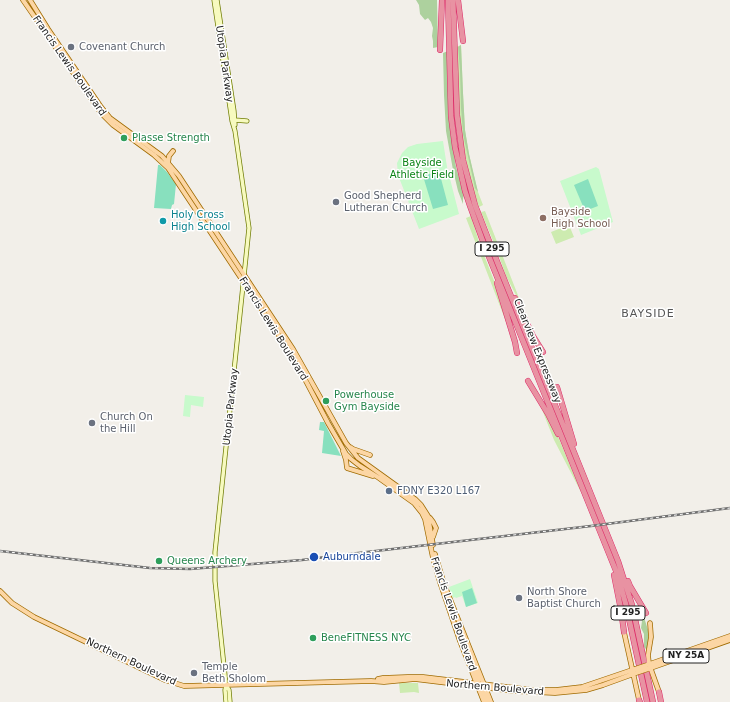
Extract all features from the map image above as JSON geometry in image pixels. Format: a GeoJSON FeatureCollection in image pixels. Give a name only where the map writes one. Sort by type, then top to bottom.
{"type":"FeatureCollection","features":[{"type":"Feature","properties":{"kind":"highway"},"geometry":{"type":"LineString","coordinates":[[440,50],[442,0]]}},
{"type":"Feature","properties":{"kind":"highway","name":"Clearview Expressway"},"geometry":{"type":"LineString","coordinates":[[448,0],[451,101],[455,147],[465,192],[485,247],[613,561],[622,590],[647,702]]}},
{"type":"Feature","properties":{"kind":"highway","name":"Clearview Expressway"},"geometry":{"type":"LineString","coordinates":[[453,0],[457,115],[461,145],[473,198],[498,264],[621,568],[628,590],[653,702]]}},
{"type":"Feature","properties":{"kind":"highway"},"geometry":{"type":"LineString","coordinates":[[458,0],[463,41]]}},
{"type":"Feature","properties":{"kind":"highway"},"geometry":{"type":"LineString","coordinates":[[485,247],[515,342],[517,353]]}},
{"type":"Feature","properties":{"kind":"highway"},"geometry":{"type":"LineString","coordinates":[[498,264],[542,352]]}},
{"type":"Feature","properties":{"kind":"highway"},"geometry":{"type":"LineString","coordinates":[[528,381],[548,414],[585,492]]}},
{"type":"Feature","properties":{"kind":"highway"},"geometry":{"type":"LineString","coordinates":[[557,387],[587,485]]}},
{"type":"Feature","properties":{"kind":"highway"},"geometry":{"type":"LineString","coordinates":[[599,527],[616,581],[624,632]]}},
{"type":"Feature","properties":{"kind":"highway"},"geometry":{"type":"LineString","coordinates":[[609,537],[630,586],[646,614]]}},
{"type":"Feature","properties":{"kind":"highway"},"geometry":{"type":"LineString","coordinates":[[659,692],[661,702]]}},
{"type":"Feature","properties":{"kind":"main road","name":"Francis Lewis Boulevard"},"geometry":{"type":"LineString","coordinates":[[23,0],[101,113],[113,125],[154,155],[168,168],[291,354],[341,447],[351,460],[414,503],[422,513],[425,519],[433,558],[440,582],[466,657],[491,702]]}},
{"type":"Feature","properties":{"kind":"main road","name":"Francis Lewis Boulevard"},"geometry":{"type":"LineString","coordinates":[[30,0],[48,29],[110,118],[162,156],[179,176],[295,352],[346,443],[358,458],[415,499],[421,505],[428,516],[436,558],[481,685],[484,702]]}},
{"type":"Feature","properties":{"kind":"main road","name":"Utopia Parkway"},"geometry":{"type":"LineString","coordinates":[[216,0],[235,120],[249,228],[216,552],[215,581],[226,686],[226,702]]}},
{"type":"Feature","properties":{"kind":"main road","name":"Utopia Parkway"},"geometry":{"type":"LineString","coordinates":[[216,0],[232,121],[235,128]]}},
{"type":"Feature","properties":{"kind":"main road"},"geometry":{"type":"LineString","coordinates":[[235,120],[247,121]]}},
{"type":"Feature","properties":{"kind":"main road"},"geometry":{"type":"LineString","coordinates":[[168,163],[169,156],[173,151]]}},
{"type":"Feature","properties":{"kind":"main road"},"geometry":{"type":"LineString","coordinates":[[346,443],[353,449],[370,455]]}},
{"type":"Feature","properties":{"kind":"main road"},"geometry":{"type":"LineString","coordinates":[[341,447],[346,460],[347,468],[379,478]]}},
{"type":"Feature","properties":{"kind":"main road","name":"Northern Boulevard"},"geometry":{"type":"LineString","coordinates":[[0,591],[12,603],[34,617],[165,680],[184,686],[416,680],[532,690],[582,689],[648,667],[730,636]]}},
{"type":"Feature","properties":{"kind":"main road"},"geometry":{"type":"LineString","coordinates":[[650,622],[651,637],[648,667],[659,692]]}},
{"type":"Feature","properties":{"kind":"main road"},"geometry":{"type":"LineString","coordinates":[[624,632],[634,672],[639,701]]}},
{"type":"Feature","properties":{"kind":"main road","name":"Northern Boulevard"},"geometry":{"type":"LineString","coordinates":[[648,667],[730,640]]}},
{"type":"Feature","properties":{"kind":"main road","name":"Northern Boulevard"},"geometry":{"type":"LineString","coordinates":[[371,681],[383,678],[408,676],[535,692],[555,693],[603,685],[634,672]]}},
{"type":"Feature","properties":{"kind":"main road"},"geometry":{"type":"LineString","coordinates":[[481,685],[488,702]]}},
{"type":"Feature","properties":{"kind":"main road","name":"Utopia Parkway"},"geometry":{"type":"LineString","coordinates":[[226,686],[229,690],[230,702]]}},
{"type":"Feature","properties":{"kind":"green space"},"geometry":{"type":"Polygon","coordinates":[[[416,0],[437,0],[438,47],[433,48],[433,28],[431,22],[428,18],[425,20],[420,14],[419,5],[416,0]]]}},
{"type":"Feature","properties":{"kind":"green space"},"geometry":{"type":"Polygon","coordinates":[[[461,45],[465,130],[473,172],[483,205],[479,207],[471,184],[460,126],[456,47],[461,45]]]}},
{"type":"Feature","properties":{"kind":"green space"},"geometry":{"type":"Polygon","coordinates":[[[461,45],[465,130],[478,192],[475,188],[463,134],[458,47],[461,45]]]}},
{"type":"Feature","properties":{"kind":"green space"},"geometry":{"type":"Polygon","coordinates":[[[448,51],[448,100],[451,134],[456,167],[464,195],[463,204],[453,170],[446,131],[443,53],[448,51]]]}},
{"type":"Feature","properties":{"kind":"green space","name":"Bayside Athletic Field"},"geometry":{"type":"Polygon","coordinates":[[[443,141],[447,167],[459,214],[419,229],[398,175],[397,163],[402,153],[408,147],[417,144],[443,141]]]}},
{"type":"Feature","properties":{"kind":"green space"},"geometry":{"type":"Polygon","coordinates":[[[158,165],[160,165],[167,172],[176,184],[174,204],[172,205],[171,209],[154,208],[158,165]]]}},
{"type":"Feature","properties":{"kind":"green space"},"geometry":{"type":"Polygon","coordinates":[[[596,167],[599,169],[613,222],[581,235],[560,181],[596,167]]]}},
{"type":"Feature","properties":{"kind":"green space"},"geometry":{"type":"Polygon","coordinates":[[[439,171],[448,205],[433,209],[423,176],[439,171]]]}},
{"type":"Feature","properties":{"kind":"green space"},"geometry":{"type":"Polygon","coordinates":[[[588,179],[598,206],[585,211],[574,185],[588,179]]]}},
{"type":"Feature","properties":{"kind":"green space"},"geometry":{"type":"Polygon","coordinates":[[[485,211],[530,326],[506,276],[481,212],[485,211]]]}},
{"type":"Feature","properties":{"kind":"green space"},"geometry":{"type":"Polygon","coordinates":[[[471,216],[480,245],[495,283],[508,327],[466,218],[471,216]]]}},
{"type":"Feature","properties":{"kind":"green space"},"geometry":{"type":"Polygon","coordinates":[[[569,225],[574,237],[556,244],[551,232],[569,225]]]}},
{"type":"Feature","properties":{"kind":"green space"},"geometry":{"type":"Polygon","coordinates":[[[185,395],[204,397],[203,407],[191,405],[190,417],[183,416],[185,395]]]}},
{"type":"Feature","properties":{"kind":"green space"},"geometry":{"type":"Polygon","coordinates":[[[539,402],[557,434],[583,496],[554,440],[539,402]]]}},
{"type":"Feature","properties":{"kind":"green space"},"geometry":{"type":"Polygon","coordinates":[[[320,422],[324,422],[341,456],[322,453],[324,431],[319,430],[320,422]]]}},
{"type":"Feature","properties":{"kind":"green space"},"geometry":{"type":"Polygon","coordinates":[[[470,579],[478,603],[466,607],[462,596],[453,598],[449,587],[470,579]]]}},
{"type":"Feature","properties":{"kind":"green space"},"geometry":{"type":"Polygon","coordinates":[[[472,588],[477,603],[466,607],[462,592],[472,588]]]}},
{"type":"Feature","properties":{"kind":"green space"},"geometry":{"type":"Polygon","coordinates":[[[642,611],[649,633],[647,650],[644,647],[644,634],[641,628],[642,611]]]}},
{"type":"Feature","properties":{"kind":"green space"},"geometry":{"type":"Polygon","coordinates":[[[399,683],[418,683],[419,693],[400,693],[399,683]]]}},
{"type":"Feature","properties":{"kind":"railway"},"geometry":{"type":"LineString","coordinates":[[0,551],[150,568],[190,569],[302,560],[730,508]]}},
{"type":"Feature","properties":{"kind":"place","name":"Covenant Church"},"geometry":{"type":"Point","coordinates":[71,47]}},
{"type":"Feature","properties":{"kind":"place","name":"Plasse Strength"},"geometry":{"type":"Point","coordinates":[124,138]}},
{"type":"Feature","properties":{"kind":"place","name":"Good Shepherd Lutheran Church"},"geometry":{"type":"Point","coordinates":[336,202]}},
{"type":"Feature","properties":{"kind":"place","name":"Bayside High School"},"geometry":{"type":"Point","coordinates":[543,218]}},
{"type":"Feature","properties":{"kind":"place","name":"Holy Cross High School"},"geometry":{"type":"Point","coordinates":[163,221]}},
{"type":"Feature","properties":{"kind":"place","name":"Powerhouse Gym Bayside"},"geometry":{"type":"Point","coordinates":[326,401]}},
{"type":"Feature","properties":{"kind":"place","name":"Church On the Hill"},"geometry":{"type":"Point","coordinates":[92,423]}},
{"type":"Feature","properties":{"kind":"place","name":"FDNY E320 L167"},"geometry":{"type":"Point","coordinates":[389,491]}},
{"type":"Feature","properties":{"kind":"place","name":"Auburndale"},"geometry":{"type":"Point","coordinates":[314,557]}},
{"type":"Feature","properties":{"kind":"place","name":"Queens Archery"},"geometry":{"type":"Point","coordinates":[159,561]}},
{"type":"Feature","properties":{"kind":"place","name":"North Shore Baptist Church"},"geometry":{"type":"Point","coordinates":[519,598]}},
{"type":"Feature","properties":{"kind":"place","name":"BeneFITNESS NYC"},"geometry":{"type":"Point","coordinates":[313,638]}},
{"type":"Feature","properties":{"kind":"place","name":"Temple Beth Sholom"},"geometry":{"type":"Point","coordinates":[194,673]}},
{"type":"Feature","properties":{"kind":"district","name":"BAYSIDE"},"geometry":{"type":"Point","coordinates":[648,314]}}]}
